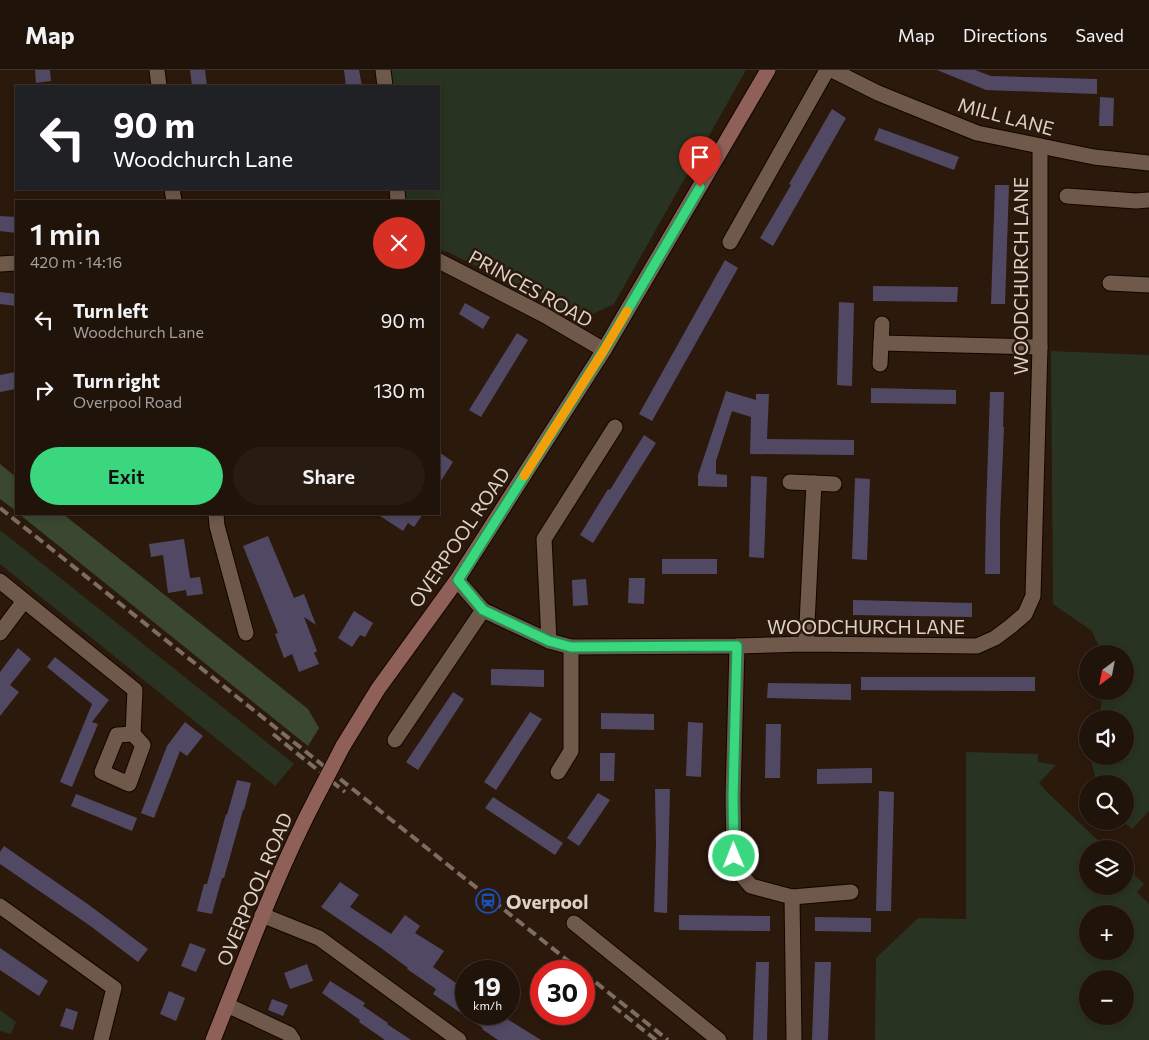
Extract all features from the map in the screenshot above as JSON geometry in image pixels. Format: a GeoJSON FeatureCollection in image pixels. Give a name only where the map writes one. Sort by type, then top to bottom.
{"type":"FeatureCollection","features":[{"type":"Feature","properties":{"kind":"main road","name":"OVERPOOL ROAD"},"geometry":{"type":"LineString","coordinates":[[213,1040],[262,915],[301,826],[343,746],[378,689],[458,580],[604,350],[768,70]]}},
{"type":"Feature","properties":{"kind":"street"},"geometry":{"type":"LineString","coordinates":[[157,70],[159,85]]}},
{"type":"Feature","properties":{"kind":"street"},"geometry":{"type":"LineString","coordinates":[[383,70],[385,85]]}},
{"type":"Feature","properties":{"kind":"street"},"geometry":{"type":"LineString","coordinates":[[730,242],[827,70]]}},
{"type":"Feature","properties":{"kind":"street","name":"MILL LANE"},"geometry":{"type":"LineString","coordinates":[[832,70],[878,93],[977,133],[1094,158],[1149,163]]}},
{"type":"Feature","properties":{"kind":"street","name":"WOODCHURCH LANE"},"geometry":{"type":"LineString","coordinates":[[458,580],[483,610],[549,641],[571,647],[806,644],[977,646],[995,638],[1025,614],[1033,596],[1040,347],[1040,146]]}},
{"type":"Feature","properties":{"kind":"street"},"geometry":{"type":"LineString","coordinates":[[1067,196],[1136,201],[1149,200]]}},
{"type":"Feature","properties":{"kind":"street","name":"PRINCES ROAD"},"geometry":{"type":"LineString","coordinates":[[440,262],[544,315],[604,350]]}},
{"type":"Feature","properties":{"kind":"street"},"geometry":{"type":"LineString","coordinates":[[0,264],[15,264]]}},
{"type":"Feature","properties":{"kind":"street"},"geometry":{"type":"LineString","coordinates":[[1110,283],[1149,285]]}},
{"type":"Feature","properties":{"kind":"street"},"geometry":{"type":"LineString","coordinates":[[880,364],[882,324]]}},
{"type":"Feature","properties":{"kind":"street"},"geometry":{"type":"LineString","coordinates":[[881,343],[1040,347]]}},
{"type":"Feature","properties":{"kind":"street"},"geometry":{"type":"LineString","coordinates":[[549,641],[544,539],[615,427]]}},
{"type":"Feature","properties":{"kind":"street"},"geometry":{"type":"LineString","coordinates":[[790,482],[834,484]]}},
{"type":"Feature","properties":{"kind":"street"},"geometry":{"type":"LineString","coordinates":[[806,644],[814,484]]}},
{"type":"Feature","properties":{"kind":"street"},"geometry":{"type":"LineString","coordinates":[[217,520],[246,633]]}},
{"type":"Feature","properties":{"kind":"street"},"geometry":{"type":"LineString","coordinates":[[0,581],[135,690],[133,734]]}},
{"type":"Feature","properties":{"kind":"street"},"geometry":{"type":"LineString","coordinates":[[0,633],[24,601]]}},
{"type":"Feature","properties":{"kind":"street"},"geometry":{"type":"LineString","coordinates":[[395,740],[483,610]]}},
{"type":"Feature","properties":{"kind":"street"},"geometry":{"type":"LineString","coordinates":[[737,646],[733,797],[734,856],[740,872],[752,886],[792,897],[852,892]]}},
{"type":"Feature","properties":{"kind":"street"},"geometry":{"type":"LineString","coordinates":[[558,772],[571,751],[571,647]]}},
{"type":"Feature","properties":{"kind":"street"},"geometry":{"type":"LineString","coordinates":[[792,897],[794,1040]]}},
{"type":"Feature","properties":{"kind":"street"},"geometry":{"type":"LineString","coordinates":[[0,906],[114,988],[101,1040]]}},
{"type":"Feature","properties":{"kind":"street"},"geometry":{"type":"LineString","coordinates":[[262,915],[319,938],[459,1040]]}},
{"type":"Feature","properties":{"kind":"street"},"geometry":{"type":"LineString","coordinates":[[574,923],[719,1040]]}},
{"type":"Feature","properties":{"kind":"street"},"geometry":{"type":"LineString","coordinates":[[227,1005],[289,1034],[293,1040]]}},
{"type":"Feature","properties":{"kind":"green space"},"geometry":{"type":"Polygon","coordinates":[[[389,70],[746,70],[614,304],[580,320],[448,252],[440,250],[440,200],[404,200],[402,190],[440,190],[440,85],[391,85],[389,70]]]}},
{"type":"Feature","properties":{"kind":"green space"},"geometry":{"type":"Polygon","coordinates":[[[1051,351],[1149,355],[1149,811],[1134,827],[1134,775],[1095,775],[1092,765],[1134,765],[1134,710],[1100,710],[1102,700],[1134,700],[1134,645],[1098,645],[1092,631],[1053,604],[1051,351]]]}},
{"type":"Feature","properties":{"kind":"green space"},"geometry":{"type":"Polygon","coordinates":[[[0,464],[15,476],[15,510],[0,499],[0,464]]]}},
{"type":"Feature","properties":{"kind":"green space"},"geometry":{"type":"Polygon","coordinates":[[[20,515],[64,515],[308,709],[319,728],[308,746],[20,515]]]}},
{"type":"Feature","properties":{"kind":"green space"},"geometry":{"type":"Polygon","coordinates":[[[0,530],[294,764],[275,786],[0,564],[0,530]]]}},
{"type":"Feature","properties":{"kind":"green space"},"geometry":{"type":"Polygon","coordinates":[[[966,752],[1038,754],[1038,762],[1056,765],[1039,783],[1079,822],[1079,830],[1087,830],[1098,840],[1079,840],[1079,895],[1134,895],[1134,875],[1144,884],[1137,892],[1149,904],[1149,1040],[875,1040],[876,958],[918,918],[966,919],[966,752]]]}},
{"type":"Feature","properties":{"kind":"green space"},"geometry":{"type":"Polygon","coordinates":[[[0,1010],[16,1022],[11,1034],[0,1031],[0,1010]]]}},
{"type":"Feature","properties":{"kind":"building"},"geometry":{"type":"Polygon","coordinates":[[[35,70],[50,70],[51,81],[36,83],[35,70]]]}},
{"type":"Feature","properties":{"kind":"building"},"geometry":{"type":"Polygon","coordinates":[[[190,70],[205,70],[207,85],[192,85],[190,70]]]}},
{"type":"Feature","properties":{"kind":"building"},"geometry":{"type":"Polygon","coordinates":[[[344,70],[359,70],[362,85],[346,85],[344,70]]]}},
{"type":"Feature","properties":{"kind":"building"},"geometry":{"type":"Polygon","coordinates":[[[937,70],[975,70],[991,76],[1097,79],[1097,94],[986,90],[937,70]]]}},
{"type":"Feature","properties":{"kind":"building"},"geometry":{"type":"Polygon","coordinates":[[[1100,97],[1114,98],[1113,126],[1099,126],[1100,97]]]}},
{"type":"Feature","properties":{"kind":"building"},"geometry":{"type":"Polygon","coordinates":[[[832,109],[846,118],[773,246],[760,238],[832,109]]]}},
{"type":"Feature","properties":{"kind":"building"},"geometry":{"type":"Polygon","coordinates":[[[879,128],[959,157],[954,170],[874,140],[879,128]]]}},
{"type":"Feature","properties":{"kind":"building"},"geometry":{"type":"Polygon","coordinates":[[[995,185],[1009,185],[1005,304],[991,304],[995,185]]]}},
{"type":"Feature","properties":{"kind":"building"},"geometry":{"type":"Polygon","coordinates":[[[0,216],[15,217],[15,233],[0,231],[0,216]]]}},
{"type":"Feature","properties":{"kind":"building"},"geometry":{"type":"Polygon","coordinates":[[[725,260],[738,268],[652,421],[639,414],[725,260]]]}},
{"type":"Feature","properties":{"kind":"building"},"geometry":{"type":"Polygon","coordinates":[[[873,286],[958,287],[957,302],[873,301],[873,286]]]}},
{"type":"Feature","properties":{"kind":"building"},"geometry":{"type":"Polygon","coordinates":[[[0,292],[15,294],[15,306],[0,304],[0,292]]]}},
{"type":"Feature","properties":{"kind":"building"},"geometry":{"type":"Polygon","coordinates":[[[839,302],[854,303],[852,386],[837,385],[839,302]]]}},
{"type":"Feature","properties":{"kind":"building"},"geometry":{"type":"Polygon","coordinates":[[[465,303],[490,317],[483,329],[459,314],[465,303]]]}},
{"type":"Feature","properties":{"kind":"building"},"geometry":{"type":"Polygon","coordinates":[[[517,333],[528,340],[481,417],[469,410],[517,333]]]}},
{"type":"Feature","properties":{"kind":"building"},"geometry":{"type":"Polygon","coordinates":[[[15,372],[15,389],[0,392],[0,375],[15,372]]]}},
{"type":"Feature","properties":{"kind":"building"},"geometry":{"type":"Polygon","coordinates":[[[871,388],[956,390],[956,404],[871,403],[871,388]]]}},
{"type":"Feature","properties":{"kind":"building"},"geometry":{"type":"Polygon","coordinates":[[[726,391],[756,400],[756,394],[769,394],[767,439],[854,440],[854,455],[750,454],[751,417],[732,411],[716,461],[716,474],[727,475],[727,487],[698,486],[698,475],[726,391]]]}},
{"type":"Feature","properties":{"kind":"building"},"geometry":{"type":"Polygon","coordinates":[[[990,392],[1004,392],[1000,574],[985,574],[990,392]]]}},
{"type":"Feature","properties":{"kind":"building"},"geometry":{"type":"Polygon","coordinates":[[[644,435],[656,443],[593,543],[580,535],[644,435]]]}},
{"type":"Feature","properties":{"kind":"building"},"geometry":{"type":"Polygon","coordinates":[[[440,453],[453,462],[440,482],[440,453]]]}},
{"type":"Feature","properties":{"kind":"building"},"geometry":{"type":"Polygon","coordinates":[[[751,476],[767,477],[764,558],[749,557],[751,476]]]}},
{"type":"Feature","properties":{"kind":"building"},"geometry":{"type":"Polygon","coordinates":[[[855,478],[870,479],[867,560],[852,559],[855,478]]]}},
{"type":"Feature","properties":{"kind":"building"},"geometry":{"type":"Polygon","coordinates":[[[379,515],[422,515],[414,527],[408,523],[403,531],[379,515]]]}},
{"type":"Feature","properties":{"kind":"building"},"geometry":{"type":"Polygon","coordinates":[[[268,536],[294,598],[304,594],[316,625],[304,617],[317,651],[314,653],[319,664],[299,672],[292,654],[284,658],[275,634],[278,633],[243,546],[268,536]]]}},
{"type":"Feature","properties":{"kind":"building"},"geometry":{"type":"Polygon","coordinates":[[[184,539],[190,578],[200,577],[203,594],[187,596],[186,590],[168,593],[163,555],[151,557],[149,544],[184,539]]]}},
{"type":"Feature","properties":{"kind":"building"},"geometry":{"type":"Polygon","coordinates":[[[662,559],[717,559],[717,574],[662,574],[662,559]]]}},
{"type":"Feature","properties":{"kind":"building"},"geometry":{"type":"Polygon","coordinates":[[[629,578],[645,578],[644,604],[628,603],[629,578]]]}},
{"type":"Feature","properties":{"kind":"building"},"geometry":{"type":"Polygon","coordinates":[[[586,579],[588,605],[573,606],[572,580],[586,579]]]}},
{"type":"Feature","properties":{"kind":"building"},"geometry":{"type":"Polygon","coordinates":[[[853,600],[972,603],[972,617],[853,615],[853,600]]]}},
{"type":"Feature","properties":{"kind":"building"},"geometry":{"type":"Polygon","coordinates":[[[354,611],[373,623],[365,637],[360,635],[352,647],[338,638],[354,611]]]}},
{"type":"Feature","properties":{"kind":"building"},"geometry":{"type":"Polygon","coordinates":[[[18,648],[31,659],[10,685],[19,692],[0,716],[0,672],[18,648]]]}},
{"type":"Feature","properties":{"kind":"building"},"geometry":{"type":"Polygon","coordinates":[[[55,657],[109,700],[92,722],[98,724],[72,787],[60,782],[92,704],[47,667],[55,657]]]}},
{"type":"Feature","properties":{"kind":"building"},"geometry":{"type":"Polygon","coordinates":[[[491,669],[544,670],[544,687],[491,685],[491,669]]]}},
{"type":"Feature","properties":{"kind":"building"},"geometry":{"type":"Polygon","coordinates":[[[861,677],[1035,677],[1035,691],[861,690],[861,677]]]}},
{"type":"Feature","properties":{"kind":"building"},"geometry":{"type":"Polygon","coordinates":[[[768,683],[851,684],[851,700],[767,698],[768,683]]]}},
{"type":"Feature","properties":{"kind":"building"},"geometry":{"type":"Polygon","coordinates":[[[453,692],[464,699],[418,770],[406,762],[453,692]]]}},
{"type":"Feature","properties":{"kind":"building"},"geometry":{"type":"Polygon","coordinates":[[[530,712],[542,719],[496,790],[484,782],[530,712]]]}},
{"type":"Feature","properties":{"kind":"building"},"geometry":{"type":"Polygon","coordinates":[[[601,713],[654,714],[654,730],[601,729],[601,713]]]}},
{"type":"Feature","properties":{"kind":"building"},"geometry":{"type":"Polygon","coordinates":[[[185,722],[203,736],[187,756],[180,751],[154,818],[141,813],[167,746],[185,722]]]}},
{"type":"Feature","properties":{"kind":"building"},"geometry":{"type":"Polygon","coordinates":[[[688,722],[703,723],[701,777],[686,776],[688,722]]]}},
{"type":"Feature","properties":{"kind":"building"},"geometry":{"type":"Polygon","coordinates":[[[766,724],[781,724],[780,778],[765,778],[766,724]]]}},
{"type":"Feature","properties":{"kind":"building"},"geometry":{"type":"Polygon","coordinates":[[[600,753],[615,753],[614,781],[600,781],[600,753]]]}},
{"type":"Feature","properties":{"kind":"building"},"geometry":{"type":"Polygon","coordinates":[[[872,768],[872,783],[817,784],[817,769],[872,768]]]}},
{"type":"Feature","properties":{"kind":"building"},"geometry":{"type":"Polygon","coordinates":[[[237,780],[251,783],[224,878],[222,878],[212,914],[197,911],[204,884],[207,884],[237,780]]]}},
{"type":"Feature","properties":{"kind":"building"},"geometry":{"type":"Polygon","coordinates":[[[655,789],[670,789],[667,913],[654,912],[655,789]]]}},
{"type":"Feature","properties":{"kind":"building"},"geometry":{"type":"Polygon","coordinates":[[[879,791],[894,792],[891,911],[876,911],[879,791]]]}},
{"type":"Feature","properties":{"kind":"building"},"geometry":{"type":"Polygon","coordinates":[[[598,793],[610,800],[579,846],[567,838],[598,793]]]}},
{"type":"Feature","properties":{"kind":"building"},"geometry":{"type":"Polygon","coordinates":[[[76,794],[137,818],[132,831],[71,806],[76,794]]]}},
{"type":"Feature","properties":{"kind":"building"},"geometry":{"type":"Polygon","coordinates":[[[493,797],[563,843],[555,855],[485,808],[493,797]]]}},
{"type":"Feature","properties":{"kind":"building"},"geometry":{"type":"Polygon","coordinates":[[[4,846],[148,949],[138,962],[89,925],[0,864],[0,852],[4,846]]]}},
{"type":"Feature","properties":{"kind":"building"},"geometry":{"type":"Polygon","coordinates":[[[340,882],[359,895],[350,907],[391,934],[405,915],[420,926],[415,933],[444,951],[433,967],[455,982],[455,1009],[433,994],[436,989],[321,907],[340,882]]]}},
{"type":"Feature","properties":{"kind":"building"},"geometry":{"type":"Polygon","coordinates":[[[679,915],[770,916],[770,931],[679,930],[679,915]]]}},
{"type":"Feature","properties":{"kind":"building"},"geometry":{"type":"Polygon","coordinates":[[[815,917],[871,918],[871,932],[815,931],[815,917]]]}},
{"type":"Feature","properties":{"kind":"building"},"geometry":{"type":"Polygon","coordinates":[[[190,943],[206,949],[196,972],[181,966],[190,943]]]}},
{"type":"Feature","properties":{"kind":"building"},"geometry":{"type":"Polygon","coordinates":[[[0,948],[48,981],[39,996],[0,970],[0,948]]]}},
{"type":"Feature","properties":{"kind":"building"},"geometry":{"type":"Polygon","coordinates":[[[756,962],[769,962],[767,1040],[753,1040],[756,962]]]}},
{"type":"Feature","properties":{"kind":"building"},"geometry":{"type":"Polygon","coordinates":[[[815,962],[831,962],[828,1040],[812,1040],[815,962]]]}},
{"type":"Feature","properties":{"kind":"building"},"geometry":{"type":"Polygon","coordinates":[[[307,964],[313,981],[290,989],[284,973],[307,964]]]}},
{"type":"Feature","properties":{"kind":"building"},"geometry":{"type":"Polygon","coordinates":[[[330,981],[365,1003],[363,1006],[411,1040],[385,1040],[359,1022],[360,1020],[322,993],[330,981]]]}},
{"type":"Feature","properties":{"kind":"building"},"geometry":{"type":"Polygon","coordinates":[[[169,991],[185,998],[176,1021],[160,1014],[169,991]]]}},
{"type":"Feature","properties":{"kind":"building"},"geometry":{"type":"Polygon","coordinates":[[[272,999],[288,1005],[283,1016],[268,1010],[272,999]]]}},
{"type":"Feature","properties":{"kind":"building"},"geometry":{"type":"Polygon","coordinates":[[[66,1008],[78,1012],[73,1030],[60,1026],[66,1008]]]}},
{"type":"Feature","properties":{"kind":"building"},"geometry":{"type":"Polygon","coordinates":[[[479,1025],[517,1025],[541,1040],[498,1040],[479,1025]]]}},
{"type":"Feature","properties":{"kind":"railway"},"geometry":{"type":"LineString","coordinates":[[0,508],[567,960]]}},
{"type":"Feature","properties":{"kind":"railway"},"geometry":{"type":"LineString","coordinates":[[273,734],[345,792]]}},
{"type":"Feature","properties":{"kind":"railway"},"geometry":{"type":"LineString","coordinates":[[595,982],[668,1040]]}},
{"type":"Feature","properties":{"kind":"railway"},"geometry":{"type":"LineString","coordinates":[[613,1006],[656,1040]]}},
{"type":"Feature","properties":{"kind":"slow traffic"},"geometry":{"type":"LineString","coordinates":[[524,476],[627,311]]}},
{"type":"Feature","properties":{"kind":"place","name":"Overpool"},"geometry":{"type":"Point","coordinates":[488,901]}},
{"type":"Feature","properties":{"kind":"route"},"geometry":{"type":"LineString","coordinates":[[700,187],[604,350],[458,580],[483,610],[549,641],[571,647],[737,646],[733,797],[734,856]]}}]}
